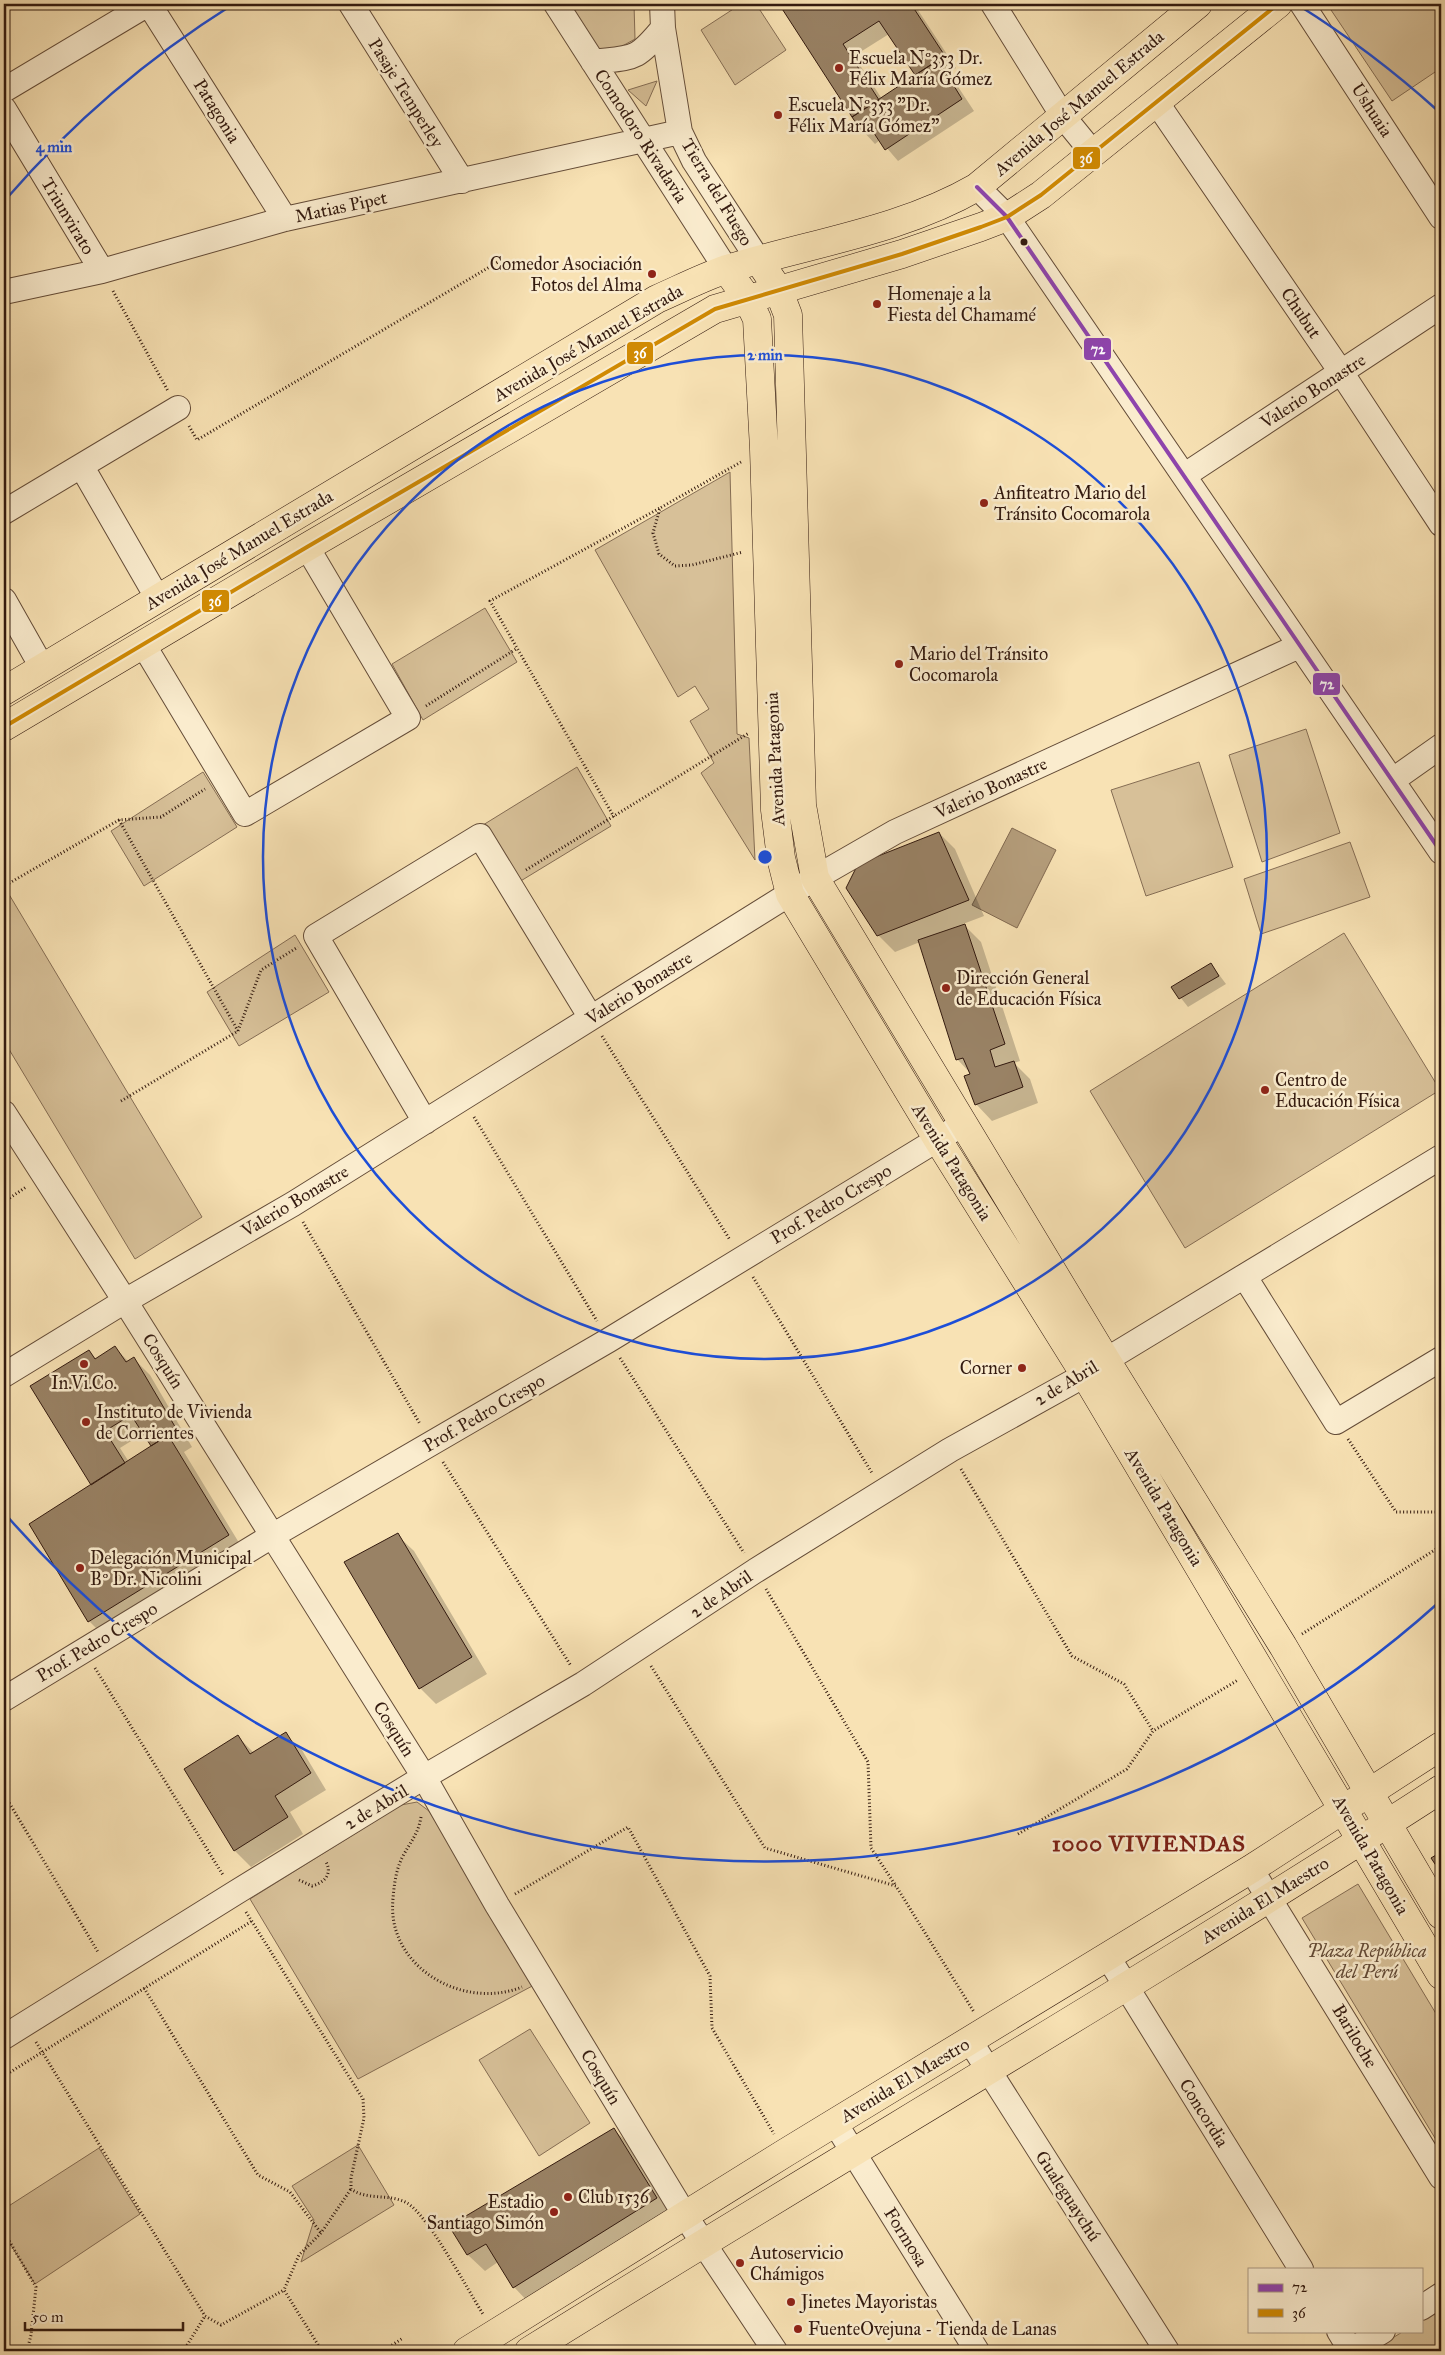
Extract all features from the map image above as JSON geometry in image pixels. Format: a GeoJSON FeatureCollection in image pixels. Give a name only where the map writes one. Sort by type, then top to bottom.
{"type":"FeatureCollection","features":[{"type":"Feature","properties":{"kind":"main road","name":"Avenida José Manuel Estrada"},"geometry":{"type":"LineString","coordinates":[[4,727],[307,547],[715,309],[747,298],[902,254],[1007,216],[1041,195],[1278,4]]}},
{"type":"Feature","properties":{"kind":"main road","name":"Avenida José Manuel Estrada"},"geometry":{"type":"LineString","coordinates":[[4,691],[657,299],[726,270],[915,216],[948,204],[977,187],[1194,5]]}},
{"type":"Feature","properties":{"kind":"main road","name":"Avenida Patagonia"},"geometry":{"type":"LineString","coordinates":[[759,261],[778,289],[788,315],[802,805],[815,878],[963,1124],[1260,1666],[1441,1975]]}},
{"type":"Feature","properties":{"kind":"main road","name":"Avenida Patagonia"},"geometry":{"type":"LineString","coordinates":[[726,270],[747,298],[757,319],[764,450],[775,810],[782,858],[790,894],[938,1140],[1095,1367],[1283,1646],[1441,1916]]}},
{"type":"Feature","properties":{"kind":"main road","name":"Avenida El Maestro"},"geometry":{"type":"LineString","coordinates":[[467,2351],[489,2319],[686,2217],[785,2153],[1251,1869],[1441,1746]]}},
{"type":"Feature","properties":{"kind":"main road","name":"Avenida El Maestro"},"geometry":{"type":"LineString","coordinates":[[529,2351],[703,2243],[1127,1987],[1441,1789]]}},
{"type":"Feature","properties":{"kind":"street"},"geometry":{"type":"LineString","coordinates":[[4,90],[148,4]]}},
{"type":"Feature","properties":{"kind":"street","name":"Patagonia"},"geometry":{"type":"LineString","coordinates":[[148,4],[284,219]]}},
{"type":"Feature","properties":{"kind":"street","name":"Pasaje Temperley"},"geometry":{"type":"LineString","coordinates":[[351,4],[462,181]]}},
{"type":"Feature","properties":{"kind":"street","name":"Comodoro Rivadavia"},"geometry":{"type":"LineString","coordinates":[[556,4],[726,270]]}},
{"type":"Feature","properties":{"kind":"street","name":"Tierra del Fuego"},"geometry":{"type":"LineString","coordinates":[[662,4],[663,28],[680,132],[694,161],[759,261]]}},
{"type":"Feature","properties":{"kind":"street"},"geometry":{"type":"LineString","coordinates":[[993,4],[1062,115],[1093,152]]}},
{"type":"Feature","properties":{"kind":"street","name":"Ushuaia"},"geometry":{"type":"LineString","coordinates":[[1302,4],[1441,217]]}},
{"type":"Feature","properties":{"kind":"street"},"geometry":{"type":"LineString","coordinates":[[593,62],[632,57],[646,48],[663,28]]}},
{"type":"Feature","properties":{"kind":"street","name":"Chubut"},"geometry":{"type":"LineString","coordinates":[[1157,103],[1341,372],[1441,524]]}},
{"type":"Feature","properties":{"kind":"street","name":"Triunvirato"},"geometry":{"type":"LineString","coordinates":[[4,109],[102,271]]}},
{"type":"Feature","properties":{"kind":"street","name":"Matias Pipet"},"geometry":{"type":"LineString","coordinates":[[4,292],[102,271],[284,219],[680,132]]}},
{"type":"Feature","properties":{"kind":"street"},"geometry":{"type":"LineString","coordinates":[[977,187],[1007,216],[1441,852]]}},
{"type":"Feature","properties":{"kind":"street","name":"Valerio Bonastre"},"geometry":{"type":"LineString","coordinates":[[1185,475],[1441,306]]}},
{"type":"Feature","properties":{"kind":"street"},"geometry":{"type":"LineString","coordinates":[[4,512],[178,408]]}},
{"type":"Feature","properties":{"kind":"street"},"geometry":{"type":"LineString","coordinates":[[82,467],[158,599]]}},
{"type":"Feature","properties":{"kind":"street"},"geometry":{"type":"LineString","coordinates":[[143,644],[245,814],[408,718],[307,547]]}},
{"type":"Feature","properties":{"kind":"street"},"geometry":{"type":"LineString","coordinates":[[4,600],[43,669]]}},
{"type":"Feature","properties":{"kind":"street","name":"Valerio Bonastre"},"geometry":{"type":"LineString","coordinates":[[4,1375],[125,1301],[293,1204],[815,878],[895,832],[1299,646]]}},
{"type":"Feature","properties":{"kind":"street"},"geometry":{"type":"LineString","coordinates":[[1393,780],[1441,746]]}},
{"type":"Feature","properties":{"kind":"street"},"geometry":{"type":"LineString","coordinates":[[425,1122],[316,936],[480,836],[591,1018]]}},
{"type":"Feature","properties":{"kind":"street","name":"Cosquín"},"geometry":{"type":"LineString","coordinates":[[4,1113],[125,1301],[424,1777],[497,1905],[686,2217],[775,2351]]}},
{"type":"Feature","properties":{"kind":"street","name":"Prof. Pedro Crespo"},"geometry":{"type":"LineString","coordinates":[[4,1699],[272,1536],[609,1340],[749,1252],[963,1124]]}},
{"type":"Feature","properties":{"kind":"street","name":"2 de Abril"},"geometry":{"type":"LineString","coordinates":[[4,2037],[109,1970],[424,1777],[640,1649],[755,1571],[950,1450],[1095,1367],[1441,1157]]}},
{"type":"Feature","properties":{"kind":"street"},"geometry":{"type":"LineString","coordinates":[[1245,1277],[1336,1422],[1441,1359]]}},
{"type":"Feature","properties":{"kind":"street","name":"Bariloche"},"geometry":{"type":"LineString","coordinates":[[1251,1869],[1270,1896],[1441,2178]]}},
{"type":"Feature","properties":{"kind":"street","name":"Concordia"},"geometry":{"type":"LineString","coordinates":[[1108,1957],[1300,2268]]}},
{"type":"Feature","properties":{"kind":"street","name":"Gualeguaychú"},"geometry":{"type":"LineString","coordinates":[[978,2036],[988,2071],[1167,2351]]}},
{"type":"Feature","properties":{"kind":"street","name":"Formosa"},"geometry":{"type":"LineString","coordinates":[[835,2123],[976,2351]]}},
{"type":"Feature","properties":{"kind":"street"},"geometry":{"type":"LineString","coordinates":[[1422,2307],[1441,2296]]}},
{"type":"Feature","properties":{"kind":"street"},"geometry":{"type":"LineString","coordinates":[[1340,2332],[1351,2351],[1381,2332]]}},
{"type":"Feature","properties":{"kind":"path"},"geometry":{"type":"LineString","coordinates":[[102,271],[197,440],[498,262]]}},
{"type":"Feature","properties":{"kind":"path"},"geometry":{"type":"LineString","coordinates":[[614,817],[490,601],[764,450]]}},
{"type":"Feature","properties":{"kind":"path"},"geometry":{"type":"LineString","coordinates":[[660,508],[653,533],[659,554],[675,566],[692,566],[766,545]]}},
{"type":"Feature","properties":{"kind":"path"},"geometry":{"type":"LineString","coordinates":[[408,718],[516,649]]}},
{"type":"Feature","properties":{"kind":"path"},"geometry":{"type":"LineString","coordinates":[[507,881],[614,817],[772,718]]}},
{"type":"Feature","properties":{"kind":"path"},"geometry":{"type":"LineString","coordinates":[[6,885],[118,820],[161,817],[223,778]]}},
{"type":"Feature","properties":{"kind":"path"},"geometry":{"type":"LineString","coordinates":[[118,820],[238,1031]]}},
{"type":"Feature","properties":{"kind":"path"},"geometry":{"type":"LineString","coordinates":[[120,1101],[238,1031],[261,970],[316,936]]}},
{"type":"Feature","properties":{"kind":"path"},"geometry":{"type":"LineString","coordinates":[[4,1202],[43,1176]]}},
{"type":"Feature","properties":{"kind":"path"},"geometry":{"type":"LineString","coordinates":[[1336,1422],[1396,1512],[1441,1512]]}},
{"type":"Feature","properties":{"kind":"path"},"geometry":{"type":"LineString","coordinates":[[950,1450],[1072,1656],[1124,1684],[1153,1731]]}},
{"type":"Feature","properties":{"kind":"path"},"geometry":{"type":"LineString","coordinates":[[1283,1646],[1441,1546]]}},
{"type":"Feature","properties":{"kind":"path"},"geometry":{"type":"LineString","coordinates":[[755,1571],[868,1762],[871,1848],[896,1886],[978,2036]]}},
{"type":"Feature","properties":{"kind":"path"},"geometry":{"type":"LineString","coordinates":[[640,1649],[764,1848],[896,1886]]}},
{"type":"Feature","properties":{"kind":"path"},"geometry":{"type":"LineString","coordinates":[[25,2024],[205,2316],[221,2325],[284,2290],[299,2255],[321,2233],[351,2189],[351,2178],[364,2118],[363,2099],[84,1650]]}},
{"type":"Feature","properties":{"kind":"path"},"geometry":{"type":"LineString","coordinates":[[1018,1834],[1127,1769],[1153,1731],[1260,1666]]}},
{"type":"Feature","properties":{"kind":"path"},"geometry":{"type":"LineString","coordinates":[[4,1794],[109,1970]]}},
{"type":"Feature","properties":{"kind":"path"},"geometry":{"type":"LineString","coordinates":[[427,1818],[422,1810],[415,1838],[402,1858],[393,1901],[394,1922],[409,1954],[440,1984],[457,1990],[480,1994],[500,1993],[529,1984]]}},
{"type":"Feature","properties":{"kind":"path"},"geometry":{"type":"LineString","coordinates":[[497,1905],[628,1827],[710,1976],[712,2028],[785,2153]]}},
{"type":"Feature","properties":{"kind":"path"},"geometry":{"type":"LineString","coordinates":[[297,1877],[302,1883],[312,1886],[321,1884],[328,1876],[329,1867],[325,1860]]}},
{"type":"Feature","properties":{"kind":"path"},"geometry":{"type":"LineString","coordinates":[[4,2076],[252,1921]]}},
{"type":"Feature","properties":{"kind":"path"},"geometry":{"type":"LineString","coordinates":[[144,1988],[258,2175],[290,2192],[321,2233]]}},
{"type":"Feature","properties":{"kind":"path"},"geometry":{"type":"LineString","coordinates":[[351,2189],[360,2196],[392,2198],[407,2204],[424,2218],[489,2319]]}},
{"type":"Feature","properties":{"kind":"path"},"geometry":{"type":"LineString","coordinates":[[4,2232],[36,2287],[31,2335],[27,2351]]}},
{"type":"Feature","properties":{"kind":"path"},"geometry":{"type":"LineString","coordinates":[[284,2290],[322,2351]]}},
{"type":"Feature","properties":{"kind":"path"},"geometry":{"type":"LineString","coordinates":[[185,2351],[205,2316]]}},
{"type":"Feature","properties":{"kind":"path"},"geometry":{"type":"LineString","coordinates":[[383,2351],[403,2338]]}},
{"type":"Feature","properties":{"kind":"green space"},"geometry":{"type":"Polygon","coordinates":[[[564,4],[634,4],[635,39],[597,60],[564,4]]]}},
{"type":"Feature","properties":{"kind":"green space"},"geometry":{"type":"Polygon","coordinates":[[[741,4],[756,4],[786,50],[735,85],[701,30],[741,4]]]}},
{"type":"Feature","properties":{"kind":"green space"},"geometry":{"type":"Polygon","coordinates":[[[1327,4],[1441,4],[1441,68],[1392,101],[1327,4]]]}},
{"type":"Feature","properties":{"kind":"green space"},"geometry":{"type":"Polygon","coordinates":[[[657,81],[646,106],[628,90],[657,81]]]}},
{"type":"Feature","properties":{"kind":"green space"},"geometry":{"type":"Polygon","coordinates":[[[730,472],[737,734],[749,738],[755,860],[701,773],[714,763],[690,721],[709,709],[695,686],[678,697],[595,550],[730,472]]]}},
{"type":"Feature","properties":{"kind":"green space"},"geometry":{"type":"Polygon","coordinates":[[[485,608],[517,662],[423,720],[392,664],[485,608]]]}},
{"type":"Feature","properties":{"kind":"green space"},"geometry":{"type":"Polygon","coordinates":[[[1306,729],[1340,833],[1262,862],[1229,755],[1306,729]]]}},
{"type":"Feature","properties":{"kind":"green space"},"geometry":{"type":"Polygon","coordinates":[[[1199,762],[1233,867],[1146,896],[1111,790],[1199,762]]]}},
{"type":"Feature","properties":{"kind":"green space"},"geometry":{"type":"Polygon","coordinates":[[[577,767],[611,826],[519,882],[483,825],[577,767]]]}},
{"type":"Feature","properties":{"kind":"green space"},"geometry":{"type":"Polygon","coordinates":[[[203,772],[237,827],[144,886],[111,831],[203,772]]]}},
{"type":"Feature","properties":{"kind":"green space"},"geometry":{"type":"Polygon","coordinates":[[[1350,842],[1370,897],[1261,934],[1244,879],[1350,842]]]}},
{"type":"Feature","properties":{"kind":"green space"},"geometry":{"type":"Polygon","coordinates":[[[4,886],[202,1217],[135,1259],[4,1041],[4,886]]]}},
{"type":"Feature","properties":{"kind":"green space","name":"Centro de Educación Física"},"geometry":{"type":"Polygon","coordinates":[[[1344,933],[1440,1090],[1185,1248],[1090,1091],[1344,933]]]}},
{"type":"Feature","properties":{"kind":"green space"},"geometry":{"type":"Polygon","coordinates":[[[295,935],[329,992],[239,1046],[207,992],[295,935]]]}},
{"type":"Feature","properties":{"kind":"green space"},"geometry":{"type":"Polygon","coordinates":[[[417,1802],[429,1811],[536,1984],[358,2079],[250,1899],[401,1805],[417,1802]]]}},
{"type":"Feature","properties":{"kind":"green space","name":"Plaza República del Perú"},"geometry":{"type":"Polygon","coordinates":[[[1358,1884],[1441,2022],[1441,2148],[1302,1918],[1358,1884]]]}},
{"type":"Feature","properties":{"kind":"green space"},"geometry":{"type":"Polygon","coordinates":[[[530,2029],[590,2123],[539,2156],[479,2060],[530,2029]]]}},
{"type":"Feature","properties":{"kind":"green space"},"geometry":{"type":"Polygon","coordinates":[[[358,2145],[394,2205],[301,2262],[314,2220],[292,2186],[358,2145]]]}},
{"type":"Feature","properties":{"kind":"green space"},"geometry":{"type":"Polygon","coordinates":[[[99,2148],[140,2214],[35,2284],[4,2234],[4,2209],[99,2148]]]}},
{"type":"Feature","properties":{"kind":"green space"},"geometry":{"type":"Polygon","coordinates":[[[1441,2308],[1441,2351],[1371,2351],[1402,2332],[1422,2332],[1422,2319],[1441,2308]]]}},
{"type":"Feature","properties":{"kind":"shaded area"},"geometry":{"type":"Polygon","coordinates":[[[1012,828],[1056,850],[1017,928],[972,905],[1012,828]]]}},
{"type":"Feature","properties":{"kind":"building","name":"Escuela Nº353 Dr. Félix María Gómez"},"geometry":{"type":"Polygon","coordinates":[[[779,4],[911,4],[945,56],[915,75],[879,21],[843,44],[879,100],[852,117],[779,4]]]}},
{"type":"Feature","properties":{"kind":"building"},"geometry":{"type":"Polygon","coordinates":[[[938,60],[962,99],[885,150],[870,127],[862,132],[852,117],[938,60]]]}},
{"type":"Feature","properties":{"kind":"building"},"geometry":{"type":"Polygon","coordinates":[[[939,832],[969,900],[877,936],[846,888],[858,864],[939,832]]]}},
{"type":"Feature","properties":{"kind":"building"},"geometry":{"type":"Polygon","coordinates":[[[965,924],[1005,1044],[990,1050],[995,1067],[1014,1061],[1023,1087],[975,1105],[964,1076],[970,1074],[963,1058],[956,1060],[918,940],[965,924]]]}},
{"type":"Feature","properties":{"kind":"building"},"geometry":{"type":"Polygon","coordinates":[[[1211,963],[1219,976],[1179,999],[1171,987],[1211,963]]]}},
{"type":"Feature","properties":{"kind":"building","name":"Instituto de Vivienda de Corrientes"},"geometry":{"type":"Polygon","coordinates":[[[115,1346],[126,1362],[134,1357],[177,1430],[151,1446],[131,1415],[105,1431],[125,1463],[91,1485],[30,1386],[89,1350],[95,1359],[115,1346]]]}},
{"type":"Feature","properties":{"kind":"building"},"geometry":{"type":"Polygon","coordinates":[[[168,1435],[229,1535],[88,1622],[29,1524],[168,1435]]]}},
{"type":"Feature","properties":{"kind":"building"},"geometry":{"type":"Polygon","coordinates":[[[398,1533],[472,1657],[419,1689],[344,1562],[398,1533]]]}},
{"type":"Feature","properties":{"kind":"building"},"geometry":{"type":"Polygon","coordinates":[[[286,1732],[311,1773],[275,1796],[288,1817],[234,1851],[184,1769],[238,1735],[250,1754],[286,1732]]]}},
{"type":"Feature","properties":{"kind":"building"},"geometry":{"type":"Polygon","coordinates":[[[1441,1852],[1441,1873],[1431,1858],[1441,1852]]]}},
{"type":"Feature","properties":{"kind":"building","name":"Estadio Santiago Simón"},"geometry":{"type":"Polygon","coordinates":[[[614,2128],[657,2198],[513,2288],[486,2244],[467,2255],[449,2226],[614,2128]]]}},
{"type":"Feature","properties":{"kind":"transit line","name":"36"},"geometry":{"type":"LineString","coordinates":[[4,727],[307,547],[715,309],[902,254],[1007,217],[1041,195],[1278,4]]}},
{"type":"Feature","properties":{"kind":"transit line","name":"72"},"geometry":{"type":"LineString","coordinates":[[977,187],[1007,217],[1441,852]]}},
{"type":"Feature","properties":{"kind":"place","name":"Escuela Nº353 Dr. Félix María Gómez"},"geometry":{"type":"Point","coordinates":[839,68]}},
{"type":"Feature","properties":{"kind":"place","name":"Escuela Nº353 \"Dr. Félix María Gómez\""},"geometry":{"type":"Point","coordinates":[778,115]}},
{"type":"Feature","properties":{"kind":"place","name":"Comedor Asociación Fotos del Alma"},"geometry":{"type":"Point","coordinates":[652,274]}},
{"type":"Feature","properties":{"kind":"place","name":"Homenaje a la Fiesta del Chamamé"},"geometry":{"type":"Point","coordinates":[877,304]}},
{"type":"Feature","properties":{"kind":"place","name":"Anfiteatro Mario del Tránsito Cocomarola"},"geometry":{"type":"Point","coordinates":[984,503]}},
{"type":"Feature","properties":{"kind":"place","name":"Mario del Tránsito Cocomarola"},"geometry":{"type":"Point","coordinates":[899,664]}},
{"type":"Feature","properties":{"kind":"place","name":"Dirección General de Educación Física"},"geometry":{"type":"Point","coordinates":[946,988]}},
{"type":"Feature","properties":{"kind":"place","name":"Centro de Educación Física"},"geometry":{"type":"Point","coordinates":[1265,1090]}},
{"type":"Feature","properties":{"kind":"place","name":"In.Vi.Co."},"geometry":{"type":"Point","coordinates":[84,1364]}},
{"type":"Feature","properties":{"kind":"place","name":"Corner"},"geometry":{"type":"Point","coordinates":[1022,1368]}},
{"type":"Feature","properties":{"kind":"place","name":"Instituto de Vivienda de Corrientes"},"geometry":{"type":"Point","coordinates":[86,1422]}},
{"type":"Feature","properties":{"kind":"place","name":"Delegación Municipal Bº Dr. Nicolini"},"geometry":{"type":"Point","coordinates":[80,1568]}},
{"type":"Feature","properties":{"kind":"place","name":"Club 1536"},"geometry":{"type":"Point","coordinates":[568,2197]}},
{"type":"Feature","properties":{"kind":"place","name":"Estadio Santiago Simón"},"geometry":{"type":"Point","coordinates":[554,2212]}},
{"type":"Feature","properties":{"kind":"place","name":"Autoservicio Chámigos"},"geometry":{"type":"Point","coordinates":[740,2263]}},
{"type":"Feature","properties":{"kind":"place","name":"Jinetes Mayoristas"},"geometry":{"type":"Point","coordinates":[791,2302]}},
{"type":"Feature","properties":{"kind":"place","name":"FuenteOvejuna - Tienda de Lanas"},"geometry":{"type":"Point","coordinates":[798,2329]}},
{"type":"Feature","properties":{"kind":"district","name":"1000 VIVIENDAS"},"geometry":{"type":"Point","coordinates":[1149,1843]}}]}
